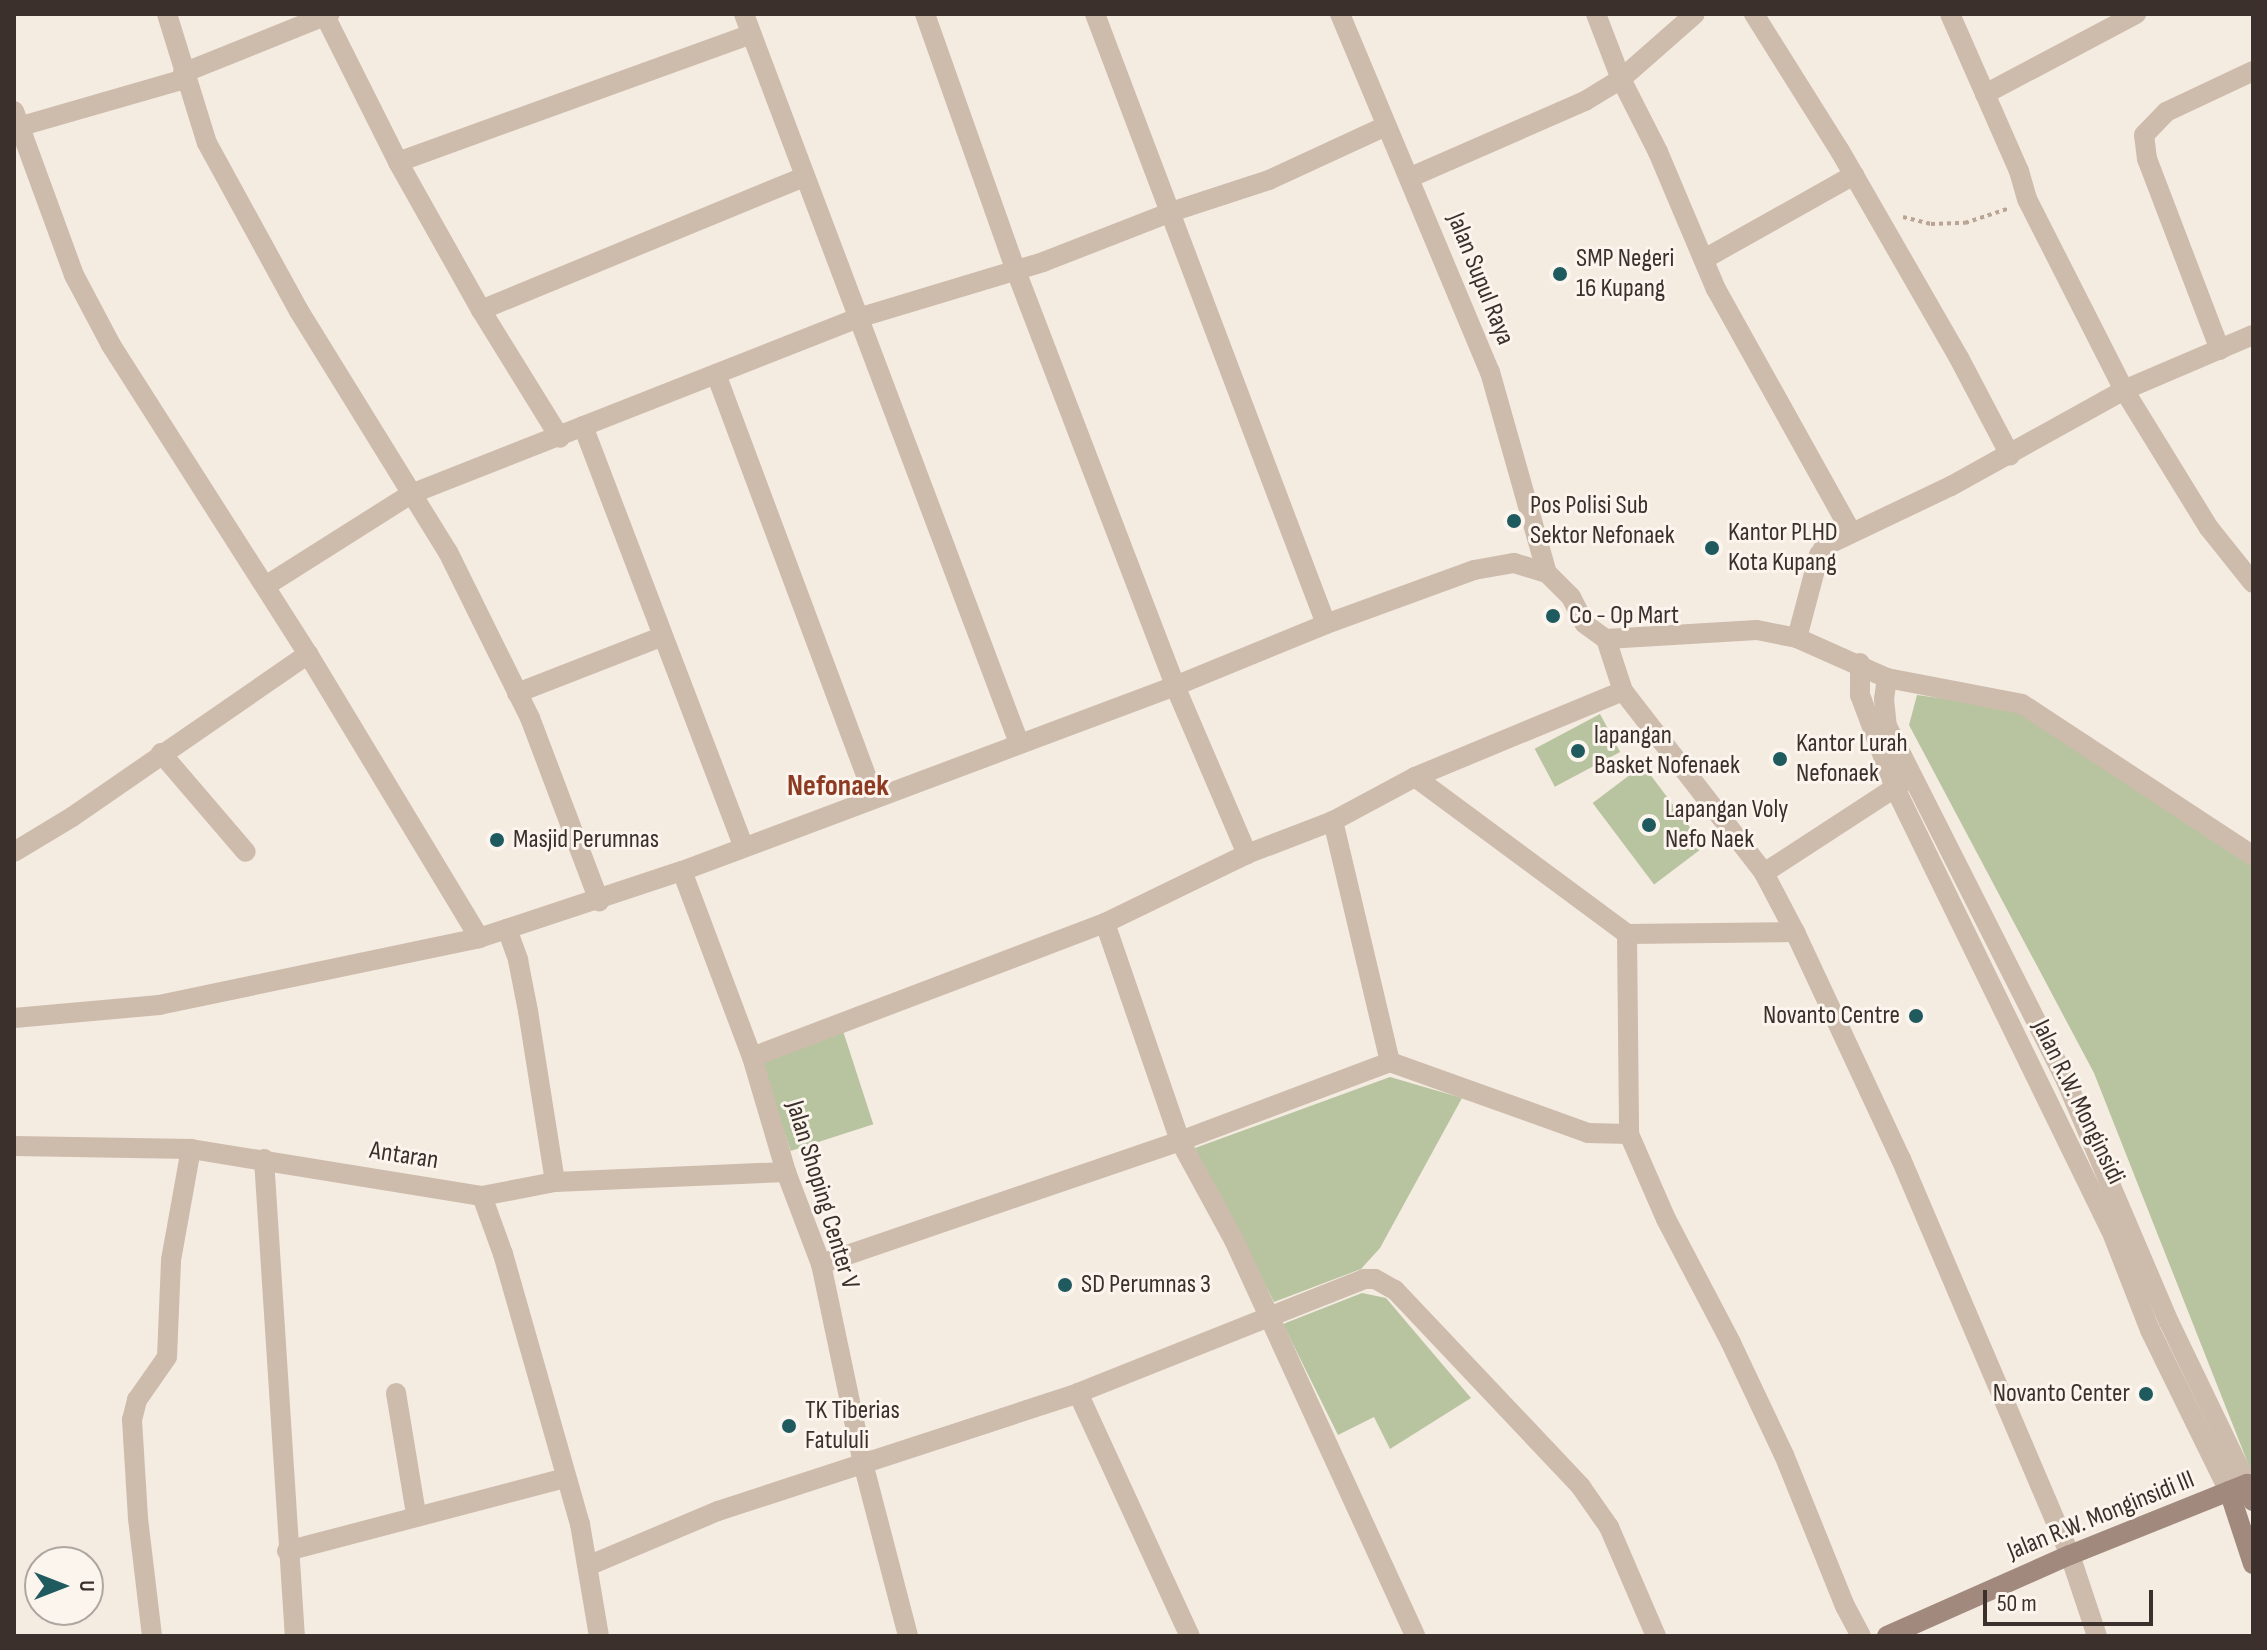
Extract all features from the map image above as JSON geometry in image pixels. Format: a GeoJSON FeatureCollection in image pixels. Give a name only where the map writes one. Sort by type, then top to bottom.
{"type":"FeatureCollection","features":[{"type":"Feature","properties":{"kind":"main road","name":"Jalan R.W. Monginsidi III"},"geometry":{"type":"LineString","coordinates":[[1888,1636],[2070,1555],[2243,1492]]}},
{"type":"Feature","properties":{"kind":"main road","name":"Jalan R.W. Monginsidi"},"geometry":{"type":"LineString","coordinates":[[2243,1492],[2253,1564]]}},
{"type":"Feature","properties":{"kind":"street"},"geometry":{"type":"LineString","coordinates":[[167,14],[207,143],[299,311],[448,552],[517,693],[566,806],[599,901]]}},
{"type":"Feature","properties":{"kind":"street"},"geometry":{"type":"LineString","coordinates":[[925,14],[1016,271],[1175,686],[1247,854]]}},
{"type":"Feature","properties":{"kind":"street"},"geometry":{"type":"LineString","coordinates":[[1095,14],[1326,624]]}},
{"type":"Feature","properties":{"kind":"street","name":"Jalan Supul Raya"},"geometry":{"type":"LineString","coordinates":[[1340,14],[1386,126],[1411,177],[1490,372],[1547,573]]}},
{"type":"Feature","properties":{"kind":"street"},"geometry":{"type":"LineString","coordinates":[[1596,14],[1621,79],[1706,258],[1716,289],[1783,404],[1851,532]]}},
{"type":"Feature","properties":{"kind":"street"},"geometry":{"type":"LineString","coordinates":[[1411,177],[1585,101],[1621,79],[1695,14]]}},
{"type":"Feature","properties":{"kind":"street"},"geometry":{"type":"LineString","coordinates":[[1754,14],[1854,175],[2010,455]]}},
{"type":"Feature","properties":{"kind":"street"},"geometry":{"type":"LineString","coordinates":[[1950,14],[2027,199],[2124,390],[2209,528],[2253,583]]}},
{"type":"Feature","properties":{"kind":"street"},"geometry":{"type":"LineString","coordinates":[[1985,94],[2136,14]]}},
{"type":"Feature","properties":{"kind":"street"},"geometry":{"type":"LineString","coordinates":[[479,938],[267,585],[111,345],[74,275],[16,119],[184,76],[326,15],[398,162],[481,310],[560,438]]}},
{"type":"Feature","properties":{"kind":"street"},"geometry":{"type":"LineString","coordinates":[[398,162],[748,24],[803,177],[1019,743]]}},
{"type":"Feature","properties":{"kind":"street"},"geometry":{"type":"LineString","coordinates":[[2220,350],[2147,159],[2144,135],[2166,112],[2253,71]]}},
{"type":"Feature","properties":{"kind":"street"},"geometry":{"type":"LineString","coordinates":[[267,585],[411,494],[560,438],[583,426],[858,318],[1016,271],[1171,212],[1294,170],[1386,126]]}},
{"type":"Feature","properties":{"kind":"street"},"geometry":{"type":"LineString","coordinates":[[1706,258],[1854,175]]}},
{"type":"Feature","properties":{"kind":"street"},"geometry":{"type":"LineString","coordinates":[[481,310],[803,177]]}},
{"type":"Feature","properties":{"kind":"street"},"geometry":{"type":"LineString","coordinates":[[1797,638],[1819,555],[1825,546],[2010,455],[2124,390],[2253,335]]}},
{"type":"Feature","properties":{"kind":"street"},"geometry":{"type":"LineString","coordinates":[[716,374],[874,796]]}},
{"type":"Feature","properties":{"kind":"street"},"geometry":{"type":"LineString","coordinates":[[583,426],[661,637],[744,847]]}},
{"type":"Feature","properties":{"kind":"street"},"geometry":{"type":"LineString","coordinates":[[14,1018],[159,1005],[479,938],[599,901],[682,871],[1474,570],[1514,563],[1547,573],[1571,597],[1585,624],[1606,639],[1623,691],[1764,873],[1795,932],[1901,1159],[2070,1555],[2097,1636]]}},
{"type":"Feature","properties":{"kind":"street"},"geometry":{"type":"LineString","coordinates":[[1606,639],[1757,630],[1797,638],[1860,663],[1887,678],[2031,708],[2253,856]]}},
{"type":"Feature","properties":{"kind":"street"},"geometry":{"type":"LineString","coordinates":[[517,693],[661,637]]}},
{"type":"Feature","properties":{"kind":"street"},"geometry":{"type":"LineString","coordinates":[[14,852],[72,817],[308,654]]}},
{"type":"Feature","properties":{"kind":"street","name":"Jalan R.W. Monginsidi"},"geometry":{"type":"LineString","coordinates":[[1860,663],[1860,695],[1903,783],[2064,1076],[2120,1226],[2150,1330],[2243,1492]]}},
{"type":"Feature","properties":{"kind":"street","name":"Jalan R.W. Monginsidi"},"geometry":{"type":"LineString","coordinates":[[1887,678],[1884,699],[1887,726],[1903,783]]}},
{"type":"Feature","properties":{"kind":"street"},"geometry":{"type":"LineString","coordinates":[[752,1057],[1105,923],[1247,854],[1333,821],[1415,777],[1623,691]]}},
{"type":"Feature","properties":{"kind":"street"},"geometry":{"type":"LineString","coordinates":[[161,753],[246,852]]}},
{"type":"Feature","properties":{"kind":"street"},"geometry":{"type":"LineString","coordinates":[[1415,777],[1627,934],[1795,932]]}},
{"type":"Feature","properties":{"kind":"street"},"geometry":{"type":"LineString","coordinates":[[1764,873],[1903,783]]}},
{"type":"Feature","properties":{"kind":"street"},"geometry":{"type":"LineString","coordinates":[[1333,821],[1390,1062]]}},
{"type":"Feature","properties":{"kind":"street","name":"Jalan Shoping Center V"},"geometry":{"type":"LineString","coordinates":[[682,871],[752,1057],[786,1172],[821,1264],[863,1463],[908,1636]]}},
{"type":"Feature","properties":{"kind":"street"},"geometry":{"type":"LineString","coordinates":[[1105,923],[1180,1141],[1234,1240],[1415,1636]]}},
{"type":"Feature","properties":{"kind":"street"},"geometry":{"type":"LineString","coordinates":[[507,929],[518,960],[528,1011],[555,1182]]}},
{"type":"Feature","properties":{"kind":"street"},"geometry":{"type":"LineString","coordinates":[[1627,934],[1629,1134],[1666,1219],[1731,1343],[1784,1455],[1845,1606],[1861,1636]]}},
{"type":"Feature","properties":{"kind":"street"},"geometry":{"type":"LineString","coordinates":[[821,1264],[1180,1141],[1390,1062],[1588,1133],[1629,1134]]}},
{"type":"Feature","properties":{"kind":"street","name":"Antaran"},"geometry":{"type":"LineString","coordinates":[[14,1146],[191,1149],[482,1196],[555,1182],[786,1172]]}},
{"type":"Feature","properties":{"kind":"street"},"geometry":{"type":"LineString","coordinates":[[152,1636],[138,1518],[132,1420],[137,1400],[167,1357],[171,1260],[191,1149]]}},
{"type":"Feature","properties":{"kind":"street"},"geometry":{"type":"LineString","coordinates":[[264,1159],[287,1551],[295,1636]]}},
{"type":"Feature","properties":{"kind":"street"},"geometry":{"type":"LineString","coordinates":[[482,1196],[503,1254],[590,1565],[599,1636]]}},
{"type":"Feature","properties":{"kind":"street"},"geometry":{"type":"LineString","coordinates":[[590,1565],[718,1511],[1078,1393],[1364,1279],[1379,1280],[1395,1290],[1581,1487],[1609,1527],[1656,1636]]}},
{"type":"Feature","properties":{"kind":"street"},"geometry":{"type":"LineString","coordinates":[[396,1393],[416,1514]]}},
{"type":"Feature","properties":{"kind":"street"},"geometry":{"type":"LineString","coordinates":[[1078,1393],[1190,1636]]}},
{"type":"Feature","properties":{"kind":"street"},"geometry":{"type":"LineString","coordinates":[[287,1551],[416,1514],[566,1478]]}},
{"type":"Feature","properties":{"kind":"path"},"geometry":{"type":"LineString","coordinates":[[1868,201],[1898,216],[1942,224],[1965,223],[1997,215],[2027,199]]}},
{"type":"Feature","properties":{"kind":"green space"},"geometry":{"type":"Polygon","coordinates":[[[1917,695],[2029,710],[2253,866],[2253,1476],[2094,1073],[1909,725],[1917,695]]]}},
{"type":"Feature","properties":{"kind":"green space","name":"lapangan Basket Nofenaek"},"geometry":{"type":"Polygon","coordinates":[[[1600,714],[1620,752],[1555,787],[1535,749],[1600,714]]]}},
{"type":"Feature","properties":{"kind":"green space","name":"Lapangan Voly Nefo Naek"},"geometry":{"type":"Polygon","coordinates":[[[1643,765],[1704,846],[1654,884],[1593,803],[1643,765]]]}},
{"type":"Feature","properties":{"kind":"green space"},"geometry":{"type":"Polygon","coordinates":[[[843,1031],[873,1124],[791,1151],[760,1058],[843,1031]]]}},
{"type":"Feature","properties":{"kind":"green space"},"geometry":{"type":"Polygon","coordinates":[[[1390,1077],[1462,1098],[1380,1248],[1361,1269],[1274,1302],[1195,1148],[1390,1077]]]}},
{"type":"Feature","properties":{"kind":"green space"},"geometry":{"type":"Polygon","coordinates":[[[1362,1293],[1386,1298],[1471,1398],[1390,1449],[1374,1417],[1338,1435],[1283,1324],[1362,1293]]]}},
{"type":"Feature","properties":{"kind":"place","name":"SMP Negeri 16 Kupang"},"geometry":{"type":"Point","coordinates":[1560,274]}},
{"type":"Feature","properties":{"kind":"place","name":"Pos Polisi Sub Sektor Nefonaek"},"geometry":{"type":"Point","coordinates":[1514,521]}},
{"type":"Feature","properties":{"kind":"place","name":"Kantor PLHD Kota Kupang"},"geometry":{"type":"Point","coordinates":[1712,548]}},
{"type":"Feature","properties":{"kind":"place","name":"Co - Op Mart"},"geometry":{"type":"Point","coordinates":[1553,616]}},
{"type":"Feature","properties":{"kind":"place","name":"lapangan Basket Nofenaek"},"geometry":{"type":"Point","coordinates":[1578,751]}},
{"type":"Feature","properties":{"kind":"place","name":"Kantor Lurah Nefonaek"},"geometry":{"type":"Point","coordinates":[1780,759]}},
{"type":"Feature","properties":{"kind":"place","name":"Lapangan Voly Nefo Naek"},"geometry":{"type":"Point","coordinates":[1649,825]}},
{"type":"Feature","properties":{"kind":"place","name":"Masjid Perumnas"},"geometry":{"type":"Point","coordinates":[497,840]}},
{"type":"Feature","properties":{"kind":"place","name":"Novanto Centre"},"geometry":{"type":"Point","coordinates":[1916,1016]}},
{"type":"Feature","properties":{"kind":"place","name":"SD Perumnas 3"},"geometry":{"type":"Point","coordinates":[1065,1285]}},
{"type":"Feature","properties":{"kind":"place","name":"Novanto Center"},"geometry":{"type":"Point","coordinates":[2146,1394]}},
{"type":"Feature","properties":{"kind":"place","name":"TK Tiberias Fatululi"},"geometry":{"type":"Point","coordinates":[789,1426]}},
{"type":"Feature","properties":{"kind":"district","name":"Nefonaek"},"geometry":{"type":"Point","coordinates":[838,786]}}]}
